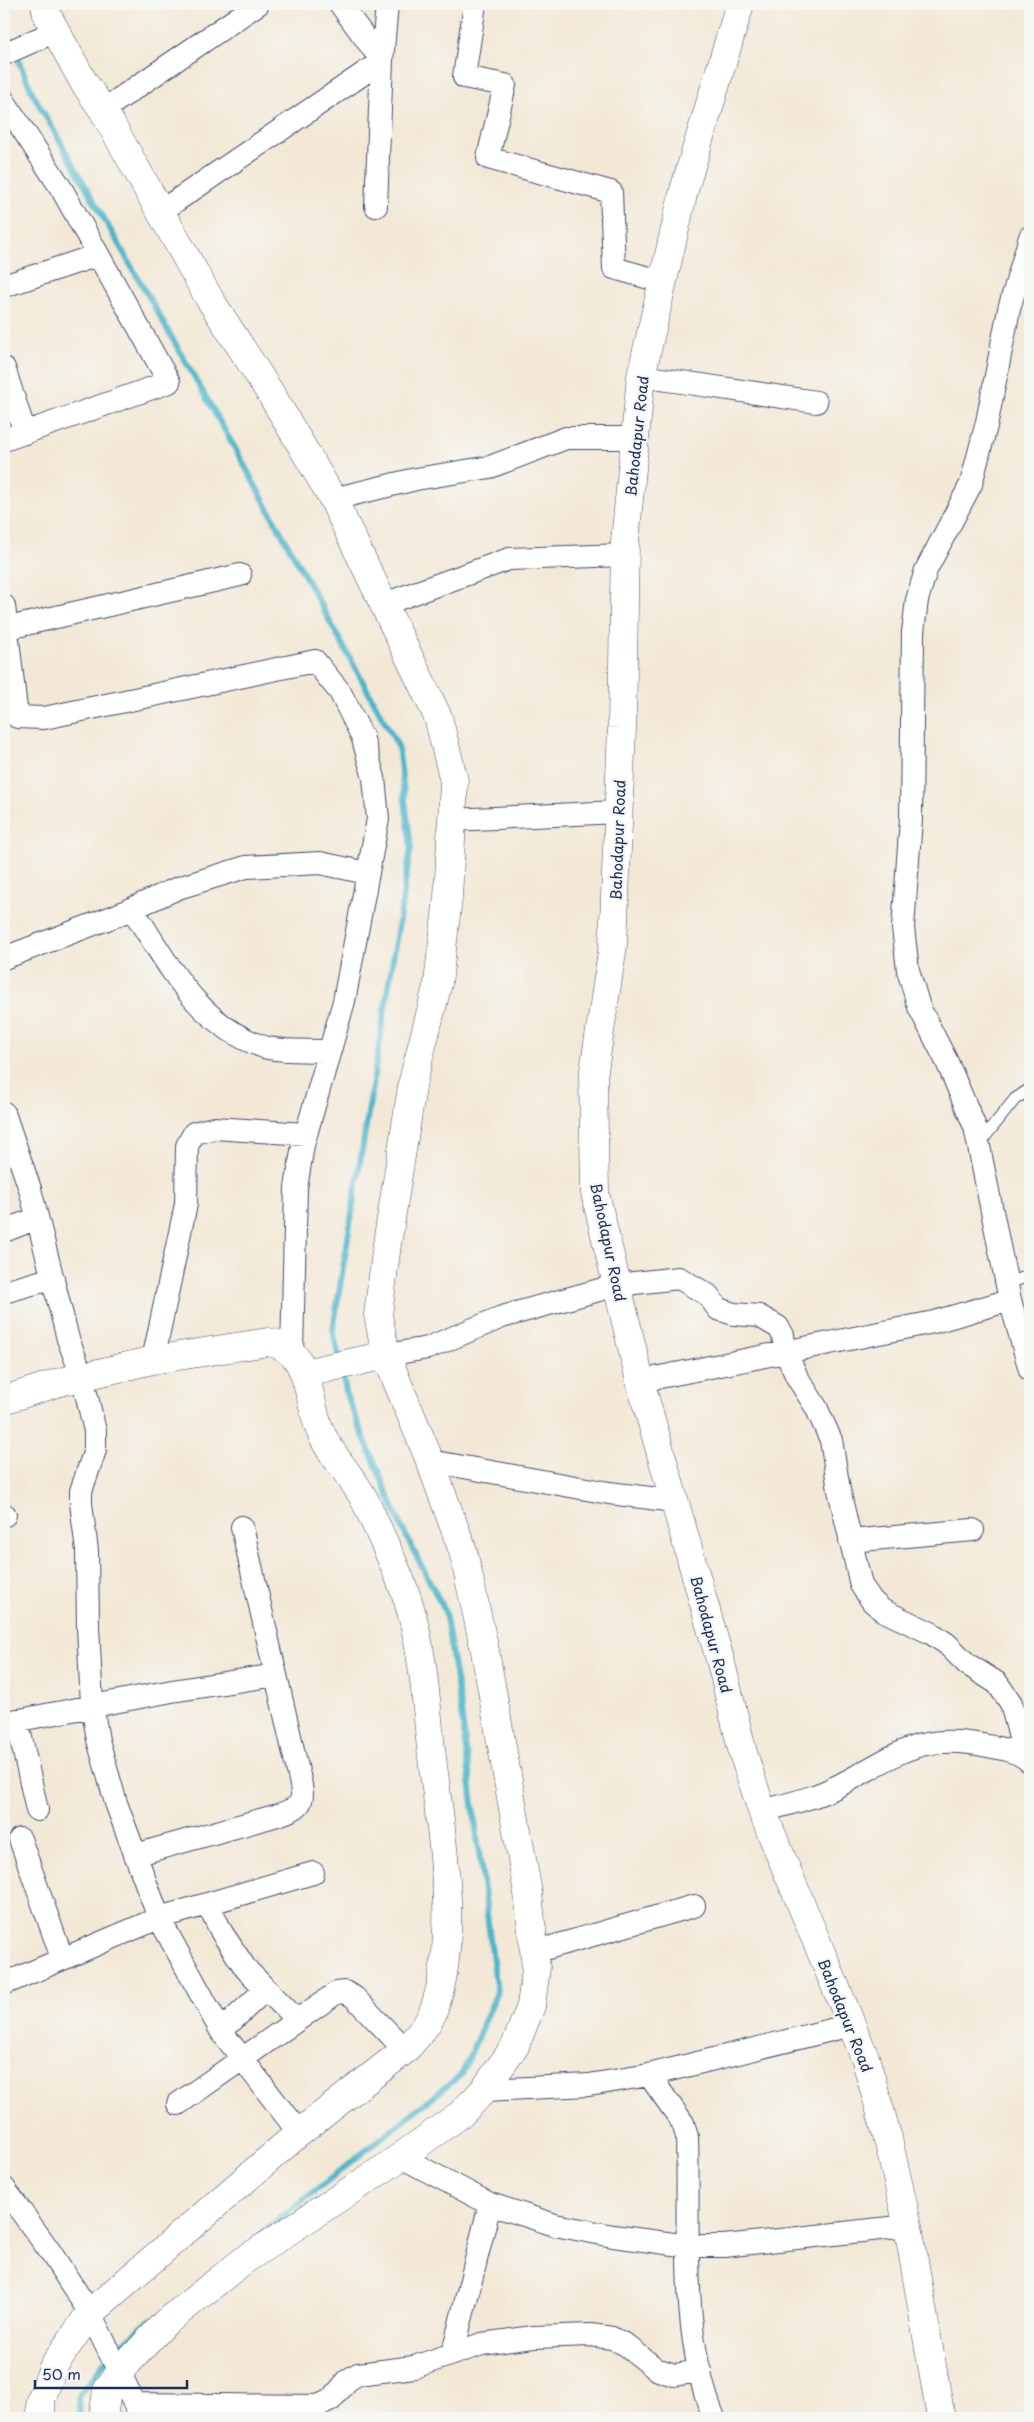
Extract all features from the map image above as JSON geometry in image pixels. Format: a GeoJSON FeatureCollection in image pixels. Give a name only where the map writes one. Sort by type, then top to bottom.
{"type":"FeatureCollection","features":[{"type":"Feature","properties":{"kind":"street"},"geometry":{"type":"LineString","coordinates":[[45,4],[49,34],[103,110],[209,298],[271,394],[333,499],[438,717],[454,781],[448,898],[438,983],[413,1081],[387,1244],[378,1315],[376,1358],[430,1461],[463,1551],[485,1651],[528,1893],[536,1968],[531,2006],[515,2046],[484,2090],[461,2114],[243,2261],[165,2323],[117,2370],[107,2390],[103,2418]]}},
{"type":"Feature","properties":{"kind":"street"},"geometry":{"type":"LineString","coordinates":[[103,110],[258,4]]}},
{"type":"Feature","properties":{"kind":"street"},"geometry":{"type":"LineString","coordinates":[[340,4],[382,61]]}},
{"type":"Feature","properties":{"kind":"street"},"geometry":{"type":"LineString","coordinates":[[376,206],[382,61],[387,4]]}},
{"type":"Feature","properties":{"kind":"street"},"geometry":{"type":"LineString","coordinates":[[475,4],[464,77],[505,85],[488,158],[611,192],[614,268],[663,282]]}},
{"type":"Feature","properties":{"kind":"street","name":"Bahodapur Road"},"geometry":{"type":"LineString","coordinates":[[740,4],[684,190],[641,376],[625,555],[613,945],[593,1077],[595,1193],[640,1381],[720,1663],[743,1753],[762,1811],[864,2057],[887,2135],[908,2226],[941,2418]]}},
{"type":"Feature","properties":{"kind":"street"},"geometry":{"type":"LineString","coordinates":[[4,54],[49,34]]}},
{"type":"Feature","properties":{"kind":"street"},"geometry":{"type":"LineString","coordinates":[[161,211],[382,61]]}},
{"type":"Feature","properties":{"kind":"street"},"geometry":{"type":"LineString","coordinates":[[4,101],[61,188],[169,382],[14,436],[4,368]]}},
{"type":"Feature","properties":{"kind":"street"},"geometry":{"type":"LineString","coordinates":[[1030,237],[1008,309],[987,422],[971,484],[926,570],[917,600],[913,632],[911,819],[903,928],[908,970],[919,1006],[947,1062],[975,1127],[1008,1292],[1030,1370]]}},
{"type":"Feature","properties":{"kind":"street"},"geometry":{"type":"LineString","coordinates":[[4,286],[98,255]]}},
{"type":"Feature","properties":{"kind":"street"},"geometry":{"type":"LineString","coordinates":[[641,376],[816,402]]}},
{"type":"Feature","properties":{"kind":"street"},"geometry":{"type":"LineString","coordinates":[[333,499],[416,479],[490,467],[566,438],[635,438]]}},
{"type":"Feature","properties":{"kind":"street"},"geometry":{"type":"LineString","coordinates":[[384,604],[509,559],[625,555]]}},
{"type":"Feature","properties":{"kind":"street"},"geometry":{"type":"LineString","coordinates":[[6,629],[240,575]]}},
{"type":"Feature","properties":{"kind":"street"},"geometry":{"type":"LineString","coordinates":[[4,606],[14,707],[17,717],[26,719],[44,718],[315,661],[340,692],[362,736],[374,778],[378,819],[344,1001],[306,1134],[296,1188],[306,1365],[317,1426],[327,1446],[361,1493],[389,1553],[408,1602],[418,1650],[446,1877],[446,1937],[442,1978],[434,2010],[420,2034],[406,2050],[299,2134],[92,2317],[54,2365],[41,2400],[41,2418]]}},
{"type":"Feature","properties":{"kind":"street"},"geometry":{"type":"LineString","coordinates":[[452,820],[618,812]]}},
{"type":"Feature","properties":{"kind":"street"},"geometry":{"type":"LineString","coordinates":[[4,958],[132,909],[178,888],[246,867],[320,863],[367,873]]}},
{"type":"Feature","properties":{"kind":"street"},"geometry":{"type":"LineString","coordinates":[[132,909],[187,992],[214,1021],[266,1048],[329,1051]]}},
{"type":"Feature","properties":{"kind":"street"},"geometry":{"type":"LineString","coordinates":[[4,1113],[38,1218],[68,1339],[82,1376],[96,1431],[95,1450],[81,1491],[80,1503],[87,1551],[92,1705],[98,1740],[108,1776],[159,1918],[221,2031],[299,2134]]}},
{"type":"Feature","properties":{"kind":"street"},"geometry":{"type":"LineString","coordinates":[[153,1360],[186,1204],[186,1146],[194,1133],[214,1128],[306,1134]]}},
{"type":"Feature","properties":{"kind":"street"},"geometry":{"type":"LineString","coordinates":[[4,1232],[38,1218]]}},
{"type":"Feature","properties":{"kind":"street"},"geometry":{"type":"LineString","coordinates":[[4,1292],[53,1278]]}},
{"type":"Feature","properties":{"kind":"street"},"geometry":{"type":"LineString","coordinates":[[4,1400],[82,1376],[153,1360],[268,1342],[278,1343],[306,1365],[376,1358],[428,1348],[502,1318],[617,1285],[679,1278],[708,1295],[718,1309],[734,1314],[759,1316],[778,1327],[783,1335],[785,1352],[797,1377],[823,1420],[831,1440],[850,1541],[861,1585],[872,1601],[882,1610],[931,1633],[947,1644],[967,1664],[997,1682],[1005,1692],[1013,1711],[1028,1759]]}},
{"type":"Feature","properties":{"kind":"street"},"geometry":{"type":"LineString","coordinates":[[640,1381],[934,1322],[1008,1292]]}},
{"type":"Feature","properties":{"kind":"street"},"geometry":{"type":"LineString","coordinates":[[430,1461],[608,1493],[675,1501]]}},
{"type":"Feature","properties":{"kind":"street"},"geometry":{"type":"LineString","coordinates":[[135,1855],[278,1815],[296,1809],[302,1802],[302,1786],[242,1527]]}},
{"type":"Feature","properties":{"kind":"street"},"geometry":{"type":"LineString","coordinates":[[850,1541],[973,1530]]}},
{"type":"Feature","properties":{"kind":"street"},"geometry":{"type":"LineString","coordinates":[[37,1810],[10,1721],[92,1705],[276,1676]]}},
{"type":"Feature","properties":{"kind":"street"},"geometry":{"type":"LineString","coordinates":[[762,1811],[800,1801],[838,1786],[904,1750],[934,1741],[958,1741],[980,1744],[1009,1750],[1028,1759]]}},
{"type":"Feature","properties":{"kind":"street"},"geometry":{"type":"LineString","coordinates":[[20,1839],[62,1958]]}},
{"type":"Feature","properties":{"kind":"street"},"geometry":{"type":"LineString","coordinates":[[4,1984],[159,1918],[312,1873]]}},
{"type":"Feature","properties":{"kind":"street"},"geometry":{"type":"LineString","coordinates":[[208,1904],[222,1933],[241,1962],[298,2020]]}},
{"type":"Feature","properties":{"kind":"street"},"geometry":{"type":"LineString","coordinates":[[534,1952],[694,1906]]}},
{"type":"Feature","properties":{"kind":"street"},"geometry":{"type":"LineString","coordinates":[[221,2031],[266,1988]]}},
{"type":"Feature","properties":{"kind":"street"},"geometry":{"type":"LineString","coordinates":[[178,2104],[336,1993],[345,1992],[354,1997],[406,2050]]}},
{"type":"Feature","properties":{"kind":"street"},"geometry":{"type":"LineString","coordinates":[[484,2090],[589,2085],[649,2076],[851,2025]]}},
{"type":"Feature","properties":{"kind":"street"},"geometry":{"type":"LineString","coordinates":[[649,2076],[683,2123],[687,2137],[688,2260],[694,2340],[700,2371],[714,2418]]}},
{"type":"Feature","properties":{"kind":"street"},"geometry":{"type":"LineString","coordinates":[[401,2156],[490,2204],[555,2225],[613,2236],[689,2246],[724,2246],[785,2241],[908,2226]]}},
{"type":"Feature","properties":{"kind":"street"},"geometry":{"type":"LineString","coordinates":[[4,2188],[49,2250],[92,2317],[138,2411],[318,2406],[331,2400],[348,2380],[358,2374],[414,2367],[482,2344],[533,2337],[591,2335],[612,2338],[626,2345],[656,2369],[674,2375],[700,2371]]}},
{"type":"Feature","properties":{"kind":"street"},"geometry":{"type":"LineString","coordinates":[[454,2352],[490,2204]]}},
{"type":"Feature","properties":{"kind":"lane"},"geometry":{"type":"LineString","coordinates":[[978,1144],[1015,1099],[1030,1089]]}},
{"type":"Feature","properties":{"kind":"lane"},"geometry":{"type":"LineString","coordinates":[[1008,1292],[1030,1275]]}},
{"type":"Feature","properties":{"kind":"waterway"},"geometry":{"type":"LineString","coordinates":[[8,4],[6,32],[33,94],[236,450],[398,746],[411,847],[333,1330],[339,1359]]}},
{"type":"Feature","properties":{"kind":"waterway"},"geometry":{"type":"LineString","coordinates":[[263,2232],[462,2074],[497,1992],[461,1711],[445,1611],[402,1528],[347,1397],[342,1371]]}},
{"type":"Feature","properties":{"kind":"waterway"},"geometry":{"type":"LineString","coordinates":[[114,2351],[150,2320]]}},
{"type":"Feature","properties":{"kind":"waterway"},"geometry":{"type":"LineString","coordinates":[[80,2418],[79,2395],[108,2359]]}}]}
